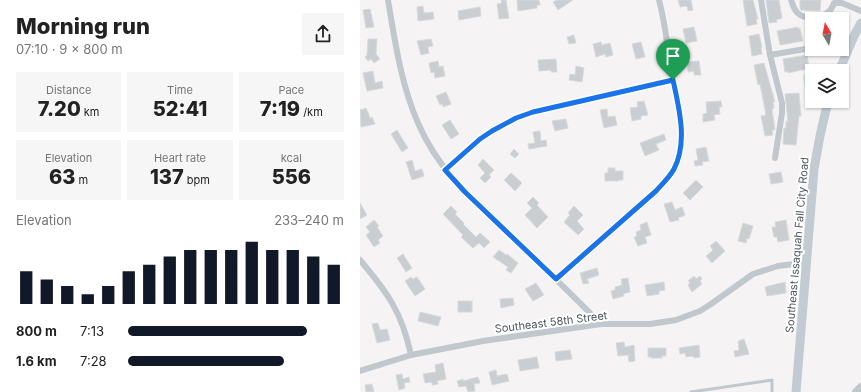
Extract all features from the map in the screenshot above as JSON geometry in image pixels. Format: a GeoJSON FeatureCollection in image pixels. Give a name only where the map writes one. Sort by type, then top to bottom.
{"type":"FeatureCollection","features":[{"type":"Feature","properties":{"kind":"main road"},"geometry":{"type":"LineString","coordinates":[[842,64],[861,23]]}},
{"type":"Feature","properties":{"kind":"main road","name":"Southeast Issaquah Fall City Road"},"geometry":{"type":"LineString","coordinates":[[796,392],[814,170],[826,108]]}},
{"type":"Feature","properties":{"kind":"street"},"geometry":{"type":"LineString","coordinates":[[388,0],[398,58],[411,106],[426,140],[445,170],[465,192],[601,324]]}},
{"type":"Feature","properties":{"kind":"street"},"geometry":{"type":"LineString","coordinates":[[556,279],[656,191],[674,169],[678,158],[681,134],[680,114],[659,0]]}},
{"type":"Feature","properties":{"kind":"street"},"geometry":{"type":"LineString","coordinates":[[760,0],[770,55],[783,108],[775,158]]}},
{"type":"Feature","properties":{"kind":"street"},"geometry":{"type":"LineString","coordinates":[[791,0],[795,10],[805,16]]}},
{"type":"Feature","properties":{"kind":"street"},"geometry":{"type":"LineString","coordinates":[[828,12],[831,10],[834,1],[861,11]]}},
{"type":"Feature","properties":{"kind":"street"},"geometry":{"type":"LineString","coordinates":[[770,55],[805,49]]}},
{"type":"Feature","properties":{"kind":"street"},"geometry":{"type":"LineString","coordinates":[[445,170],[480,139],[516,118],[533,112],[673,80]]}},
{"type":"Feature","properties":{"kind":"street"},"geometry":{"type":"LineString","coordinates":[[360,260],[389,296],[407,335],[411,355]]}},
{"type":"Feature","properties":{"kind":"street","name":"Southeast 58th Street"},"geometry":{"type":"LineString","coordinates":[[360,371],[411,355],[483,341],[601,324],[650,324],[681,318],[700,311],[712,304],[753,274],[778,266],[794,264],[806,265]]}},
{"type":"Feature","properties":{"kind":"street"},"geometry":{"type":"LineString","coordinates":[[856,392],[861,387]]}},
{"type":"Feature","properties":{"kind":"lane"},"geometry":{"type":"LineString","coordinates":[[691,392],[706,391],[772,380],[772,392]]}},
{"type":"Feature","properties":{"kind":"green space"},"geometry":{"type":"Polygon","coordinates":[[[803,75],[805,75],[805,88],[803,75]]]}},
{"type":"Feature","properties":{"kind":"building"},"geometry":{"type":"Polygon","coordinates":[[[501,0],[506,0],[509,18],[499,19],[497,4],[502,3],[501,0]]]}},
{"type":"Feature","properties":{"kind":"building"},"geometry":{"type":"Polygon","coordinates":[[[517,0],[539,0],[540,5],[537,5],[537,8],[518,11],[517,0]]]}},
{"type":"Feature","properties":{"kind":"building"},"geometry":{"type":"Polygon","coordinates":[[[557,0],[573,0],[558,10],[553,2],[557,0]]]}},
{"type":"Feature","properties":{"kind":"building"},"geometry":{"type":"Polygon","coordinates":[[[678,0],[691,0],[693,10],[688,11],[687,6],[680,7],[678,0]]]}},
{"type":"Feature","properties":{"kind":"building"},"geometry":{"type":"Polygon","coordinates":[[[743,0],[753,0],[758,19],[756,19],[757,24],[747,26],[743,0]]]}},
{"type":"Feature","properties":{"kind":"building"},"geometry":{"type":"Polygon","coordinates":[[[766,0],[779,0],[782,18],[776,20],[777,22],[769,23],[766,0]]]}},
{"type":"Feature","properties":{"kind":"building"},"geometry":{"type":"Polygon","coordinates":[[[800,0],[821,0],[820,11],[801,10],[800,0]]]}},
{"type":"Feature","properties":{"kind":"building"},"geometry":{"type":"Polygon","coordinates":[[[423,6],[424,13],[433,12],[434,19],[418,21],[417,7],[423,6]]]}},
{"type":"Feature","properties":{"kind":"building"},"geometry":{"type":"Polygon","coordinates":[[[480,7],[481,16],[459,20],[458,11],[480,7]]]}},
{"type":"Feature","properties":{"kind":"building"},"geometry":{"type":"Polygon","coordinates":[[[370,9],[374,27],[366,28],[363,10],[370,9]]]}},
{"type":"Feature","properties":{"kind":"building"},"geometry":{"type":"Polygon","coordinates":[[[694,27],[697,41],[686,43],[683,29],[694,27]]]}},
{"type":"Feature","properties":{"kind":"building"},"geometry":{"type":"Polygon","coordinates":[[[798,27],[798,29],[800,28],[803,41],[780,45],[777,31],[798,27]]]}},
{"type":"Feature","properties":{"kind":"building"},"geometry":{"type":"Polygon","coordinates":[[[759,34],[762,54],[752,56],[749,36],[759,34]]]}},
{"type":"Feature","properties":{"kind":"building"},"geometry":{"type":"Polygon","coordinates":[[[574,35],[576,43],[569,44],[567,37],[574,35]]]}},
{"type":"Feature","properties":{"kind":"building"},"geometry":{"type":"Polygon","coordinates":[[[368,39],[377,39],[376,54],[380,59],[374,63],[371,59],[368,61],[365,57],[367,55],[368,39]]]}},
{"type":"Feature","properties":{"kind":"building"},"geometry":{"type":"Polygon","coordinates":[[[431,39],[433,46],[428,47],[429,53],[421,55],[417,41],[431,39]]]}},
{"type":"Feature","properties":{"kind":"building"},"geometry":{"type":"Polygon","coordinates":[[[601,42],[602,45],[610,43],[613,55],[606,57],[605,54],[596,57],[593,44],[601,42]]]}},
{"type":"Feature","properties":{"kind":"building"},"geometry":{"type":"Polygon","coordinates":[[[641,42],[645,57],[636,59],[632,44],[641,42]]]}},
{"type":"Feature","properties":{"kind":"building"},"geometry":{"type":"Polygon","coordinates":[[[805,55],[807,56],[808,64],[805,64],[805,69],[788,73],[788,71],[785,72],[783,59],[805,55]]]}},
{"type":"Feature","properties":{"kind":"building"},"geometry":{"type":"Polygon","coordinates":[[[556,59],[557,72],[551,72],[551,70],[539,71],[538,60],[556,59]]]}},
{"type":"Feature","properties":{"kind":"building"},"geometry":{"type":"Polygon","coordinates":[[[438,61],[439,67],[443,66],[445,76],[435,78],[434,72],[431,73],[429,63],[438,61]]]}},
{"type":"Feature","properties":{"kind":"building"},"geometry":{"type":"Polygon","coordinates":[[[699,61],[701,75],[694,75],[694,71],[688,72],[687,62],[699,61]]]}},
{"type":"Feature","properties":{"kind":"building"},"geometry":{"type":"Polygon","coordinates":[[[764,63],[775,102],[773,102],[774,108],[772,109],[775,130],[772,130],[773,135],[765,136],[761,116],[766,115],[760,84],[758,85],[754,65],[764,63]]]}},
{"type":"Feature","properties":{"kind":"building"},"geometry":{"type":"Polygon","coordinates":[[[576,66],[584,68],[582,82],[569,80],[570,74],[575,75],[576,66]]]}},
{"type":"Feature","properties":{"kind":"building"},"geometry":{"type":"Polygon","coordinates":[[[373,71],[375,83],[382,81],[383,88],[367,91],[363,73],[373,71]]]}},
{"type":"Feature","properties":{"kind":"building"},"geometry":{"type":"Polygon","coordinates":[[[446,92],[451,104],[443,107],[442,104],[440,105],[436,96],[446,92]]]}},
{"type":"Feature","properties":{"kind":"building"},"geometry":{"type":"Polygon","coordinates":[[[799,93],[801,116],[799,116],[796,145],[783,144],[784,128],[786,128],[786,121],[788,122],[785,94],[799,93]]]}},
{"type":"Feature","properties":{"kind":"building"},"geometry":{"type":"Polygon","coordinates":[[[644,101],[648,115],[641,116],[641,119],[632,121],[630,108],[638,107],[637,102],[644,101]]]}},
{"type":"Feature","properties":{"kind":"building"},"geometry":{"type":"Polygon","coordinates":[[[721,101],[722,107],[719,107],[720,114],[714,115],[715,120],[703,122],[703,114],[707,113],[706,102],[721,101]]]}},
{"type":"Feature","properties":{"kind":"building"},"geometry":{"type":"Polygon","coordinates":[[[366,108],[370,118],[372,117],[375,124],[361,127],[360,110],[366,108]]]}},
{"type":"Feature","properties":{"kind":"building"},"geometry":{"type":"Polygon","coordinates":[[[607,109],[608,117],[615,116],[617,125],[604,128],[600,110],[607,109]]]}},
{"type":"Feature","properties":{"kind":"building"},"geometry":{"type":"Polygon","coordinates":[[[566,119],[568,128],[555,131],[552,121],[566,119]]]}},
{"type":"Feature","properties":{"kind":"building"},"geometry":{"type":"Polygon","coordinates":[[[450,120],[459,134],[451,139],[442,125],[450,120]]]}},
{"type":"Feature","properties":{"kind":"building"},"geometry":{"type":"Polygon","coordinates":[[[397,130],[408,148],[402,152],[391,134],[397,130]]]}},
{"type":"Feature","properties":{"kind":"building"},"geometry":{"type":"Polygon","coordinates":[[[540,131],[541,141],[546,140],[547,146],[529,149],[528,144],[535,143],[533,132],[540,131]]]}},
{"type":"Feature","properties":{"kind":"building"},"geometry":{"type":"Polygon","coordinates":[[[664,134],[666,140],[656,144],[659,150],[645,156],[640,143],[664,134]]]}},
{"type":"Feature","properties":{"kind":"building"},"geometry":{"type":"Polygon","coordinates":[[[706,147],[709,161],[702,162],[703,165],[695,166],[694,161],[698,160],[696,149],[706,147]]]}},
{"type":"Feature","properties":{"kind":"building"},"geometry":{"type":"Polygon","coordinates":[[[514,149],[519,154],[515,158],[510,154],[514,149]]]}},
{"type":"Feature","properties":{"kind":"building"},"geometry":{"type":"Polygon","coordinates":[[[483,159],[494,170],[489,175],[491,177],[485,183],[480,178],[485,173],[478,165],[483,159]]]}},
{"type":"Feature","properties":{"kind":"building"},"geometry":{"type":"Polygon","coordinates":[[[412,160],[415,171],[422,169],[424,176],[412,180],[406,162],[412,160]]]}},
{"type":"Feature","properties":{"kind":"building"},"geometry":{"type":"Polygon","coordinates":[[[608,168],[615,168],[615,171],[623,171],[623,180],[605,181],[605,173],[608,173],[608,168]]]}},
{"type":"Feature","properties":{"kind":"building"},"geometry":{"type":"Polygon","coordinates":[[[781,172],[783,182],[771,184],[769,174],[781,172]]]}},
{"type":"Feature","properties":{"kind":"building"},"geometry":{"type":"Polygon","coordinates":[[[511,173],[522,183],[515,191],[504,180],[511,173]]]}},
{"type":"Feature","properties":{"kind":"building"},"geometry":{"type":"Polygon","coordinates":[[[696,180],[703,187],[690,200],[683,193],[696,180]]]}},
{"type":"Feature","properties":{"kind":"building"},"geometry":{"type":"Polygon","coordinates":[[[533,197],[539,203],[537,205],[548,217],[537,228],[525,215],[532,208],[527,203],[533,197]]]}},
{"type":"Feature","properties":{"kind":"building"},"geometry":{"type":"Polygon","coordinates":[[[672,202],[675,210],[682,207],[685,215],[678,218],[679,220],[670,222],[664,204],[672,202]]]}},
{"type":"Feature","properties":{"kind":"building"},"geometry":{"type":"Polygon","coordinates":[[[360,203],[367,215],[360,219],[360,203]]]}},
{"type":"Feature","properties":{"kind":"building"},"geometry":{"type":"Polygon","coordinates":[[[451,206],[457,212],[455,214],[464,223],[463,224],[476,237],[480,233],[490,242],[484,248],[479,243],[473,248],[461,237],[463,235],[443,214],[451,206]]]}},
{"type":"Feature","properties":{"kind":"building"},"geometry":{"type":"Polygon","coordinates":[[[574,206],[583,215],[577,221],[584,229],[578,235],[564,222],[570,215],[568,213],[574,206]]]}},
{"type":"Feature","properties":{"kind":"building"},"geometry":{"type":"Polygon","coordinates":[[[374,220],[379,226],[377,227],[383,236],[378,240],[380,243],[374,247],[366,235],[370,232],[366,227],[374,220]]]}},
{"type":"Feature","properties":{"kind":"building"},"geometry":{"type":"Polygon","coordinates":[[[786,220],[789,240],[778,242],[777,237],[774,237],[772,227],[776,227],[775,222],[786,220]]]}},
{"type":"Feature","properties":{"kind":"building"},"geometry":{"type":"Polygon","coordinates":[[[647,222],[651,235],[645,237],[647,243],[638,246],[634,237],[637,236],[636,232],[641,230],[640,225],[647,222]]]}},
{"type":"Feature","properties":{"kind":"building"},"geometry":{"type":"Polygon","coordinates":[[[743,223],[753,226],[749,239],[747,238],[746,243],[738,241],[743,223]]]}},
{"type":"Feature","properties":{"kind":"building"},"geometry":{"type":"Polygon","coordinates":[[[716,241],[725,251],[712,263],[706,256],[713,250],[710,246],[716,241]]]}},
{"type":"Feature","properties":{"kind":"building"},"geometry":{"type":"Polygon","coordinates":[[[499,250],[506,255],[507,254],[518,263],[511,273],[506,270],[508,267],[493,257],[499,250]]]}},
{"type":"Feature","properties":{"kind":"building"},"geometry":{"type":"Polygon","coordinates":[[[403,254],[412,268],[406,272],[397,258],[403,254]]]}},
{"type":"Feature","properties":{"kind":"building"},"geometry":{"type":"Polygon","coordinates":[[[597,268],[599,275],[587,279],[589,283],[583,284],[580,273],[597,268]]]}},
{"type":"Feature","properties":{"kind":"building"},"geometry":{"type":"Polygon","coordinates":[[[694,276],[696,279],[700,276],[702,279],[700,281],[702,284],[692,292],[688,285],[690,283],[688,281],[694,276]]]}},
{"type":"Feature","properties":{"kind":"building"},"geometry":{"type":"Polygon","coordinates":[[[411,277],[412,279],[417,277],[425,289],[415,296],[405,281],[411,277]]]}},
{"type":"Feature","properties":{"kind":"building"},"geometry":{"type":"Polygon","coordinates":[[[628,278],[630,292],[623,294],[624,296],[613,299],[611,291],[615,290],[615,287],[622,285],[621,279],[628,278]]]}},
{"type":"Feature","properties":{"kind":"building"},"geometry":{"type":"Polygon","coordinates":[[[664,282],[665,290],[659,291],[659,294],[647,296],[645,285],[664,282]]]}},
{"type":"Feature","properties":{"kind":"building"},"geometry":{"type":"Polygon","coordinates":[[[785,282],[786,293],[767,296],[765,287],[785,282]]]}},
{"type":"Feature","properties":{"kind":"building"},"geometry":{"type":"Polygon","coordinates":[[[536,283],[544,295],[533,301],[525,289],[536,283]]]}},
{"type":"Feature","properties":{"kind":"building"},"geometry":{"type":"Polygon","coordinates":[[[513,298],[514,305],[501,308],[500,299],[513,298]]]}},
{"type":"Feature","properties":{"kind":"building"},"geometry":{"type":"Polygon","coordinates":[[[458,301],[472,301],[472,312],[458,312],[458,301]]]}},
{"type":"Feature","properties":{"kind":"building"},"geometry":{"type":"Polygon","coordinates":[[[420,312],[441,317],[438,326],[418,321],[420,312]]]}},
{"type":"Feature","properties":{"kind":"building"},"geometry":{"type":"Polygon","coordinates":[[[378,323],[380,330],[387,329],[390,340],[377,343],[372,324],[378,323]]]}},
{"type":"Feature","properties":{"kind":"building"},"geometry":{"type":"Polygon","coordinates":[[[744,339],[749,354],[735,357],[734,351],[739,350],[738,341],[744,339]]]}},
{"type":"Feature","properties":{"kind":"building"},"geometry":{"type":"Polygon","coordinates":[[[624,342],[625,347],[634,345],[635,361],[629,362],[628,355],[618,356],[616,343],[624,342]]]}},
{"type":"Feature","properties":{"kind":"building"},"geometry":{"type":"Polygon","coordinates":[[[699,345],[700,357],[686,357],[685,353],[680,354],[679,348],[699,345]]]}},
{"type":"Feature","properties":{"kind":"building"},"geometry":{"type":"Polygon","coordinates":[[[648,348],[666,348],[666,356],[662,356],[662,358],[648,357],[648,348]]]}},
{"type":"Feature","properties":{"kind":"building"},"geometry":{"type":"Polygon","coordinates":[[[570,350],[572,359],[556,361],[555,352],[570,350]]]}},
{"type":"Feature","properties":{"kind":"building"},"geometry":{"type":"Polygon","coordinates":[[[537,357],[539,368],[520,371],[518,360],[537,357]]]}},
{"type":"Feature","properties":{"kind":"building"},"geometry":{"type":"Polygon","coordinates":[[[443,363],[446,379],[437,381],[438,384],[432,385],[432,382],[425,383],[423,374],[436,372],[435,365],[443,363]]]}},
{"type":"Feature","properties":{"kind":"building"},"geometry":{"type":"Polygon","coordinates":[[[496,370],[497,376],[507,374],[509,381],[492,385],[489,372],[496,370]]]}},
{"type":"Feature","properties":{"kind":"building"},"geometry":{"type":"Polygon","coordinates":[[[402,374],[403,379],[409,377],[410,382],[404,383],[405,388],[399,390],[396,375],[402,374]]]}},
{"type":"Feature","properties":{"kind":"building"},"geometry":{"type":"Polygon","coordinates":[[[478,377],[480,383],[474,384],[475,391],[468,392],[466,386],[459,387],[457,381],[478,377]]]}},
{"type":"Feature","properties":{"kind":"building"},"geometry":{"type":"Polygon","coordinates":[[[372,384],[374,392],[366,392],[365,385],[372,384]]]}},
{"type":"Feature","properties":{"kind":"route"},"geometry":{"type":"LineString","coordinates":[[673,80],[680,114],[681,134],[678,158],[674,169],[656,191],[556,279],[465,192],[445,170],[480,139],[516,118],[533,112],[673,80]]}}]}
